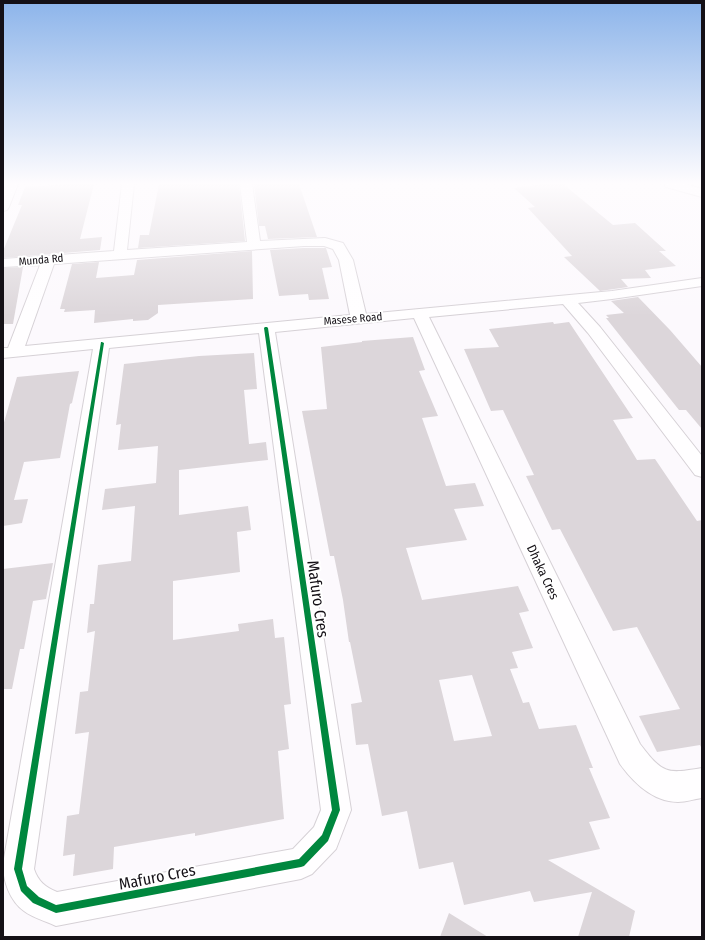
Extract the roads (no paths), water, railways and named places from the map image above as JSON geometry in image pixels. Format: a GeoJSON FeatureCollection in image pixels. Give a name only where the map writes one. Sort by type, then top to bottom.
{"type":"FeatureCollection","features":[{"type":"Feature","properties":{"kind":"street"},"geometry":{"type":"LineString","coordinates":[[120,254],[123,228]]}},
{"type":"Feature","properties":{"kind":"street"},"geometry":{"type":"LineString","coordinates":[[252,228],[254,245]]}},
{"type":"Feature","properties":{"kind":"street","name":"Munda Rd"},"geometry":{"type":"LineString","coordinates":[[3,263],[316,242],[338,246],[346,260],[359,319]]}},
{"type":"Feature","properties":{"kind":"street"},"geometry":{"type":"LineString","coordinates":[[9,352],[48,259]]}},
{"type":"Feature","properties":{"kind":"street","name":"Masese Road"},"geometry":{"type":"LineString","coordinates":[[9,352],[612,295],[683,286],[702,282]]}},
{"type":"Feature","properties":{"kind":"street"},"geometry":{"type":"LineString","coordinates":[[683,286],[702,297]]}},
{"type":"Feature","properties":{"kind":"street"},"geometry":{"type":"LineString","coordinates":[[567,299],[594,330],[702,470]]}},
{"type":"Feature","properties":{"kind":"street","name":"Dhaka Cres"},"geometry":{"type":"LineString","coordinates":[[419,313],[630,754],[641,769],[651,778],[662,783],[675,787],[702,783]]}},
{"type":"Feature","properties":{"kind":"street","name":"Mafuro Cres"},"geometry":{"type":"LineString","coordinates":[[102,343],[18,869],[24,888],[36,900],[56,909],[301,862],[325,838],[336,810],[266,328]]}}]}
